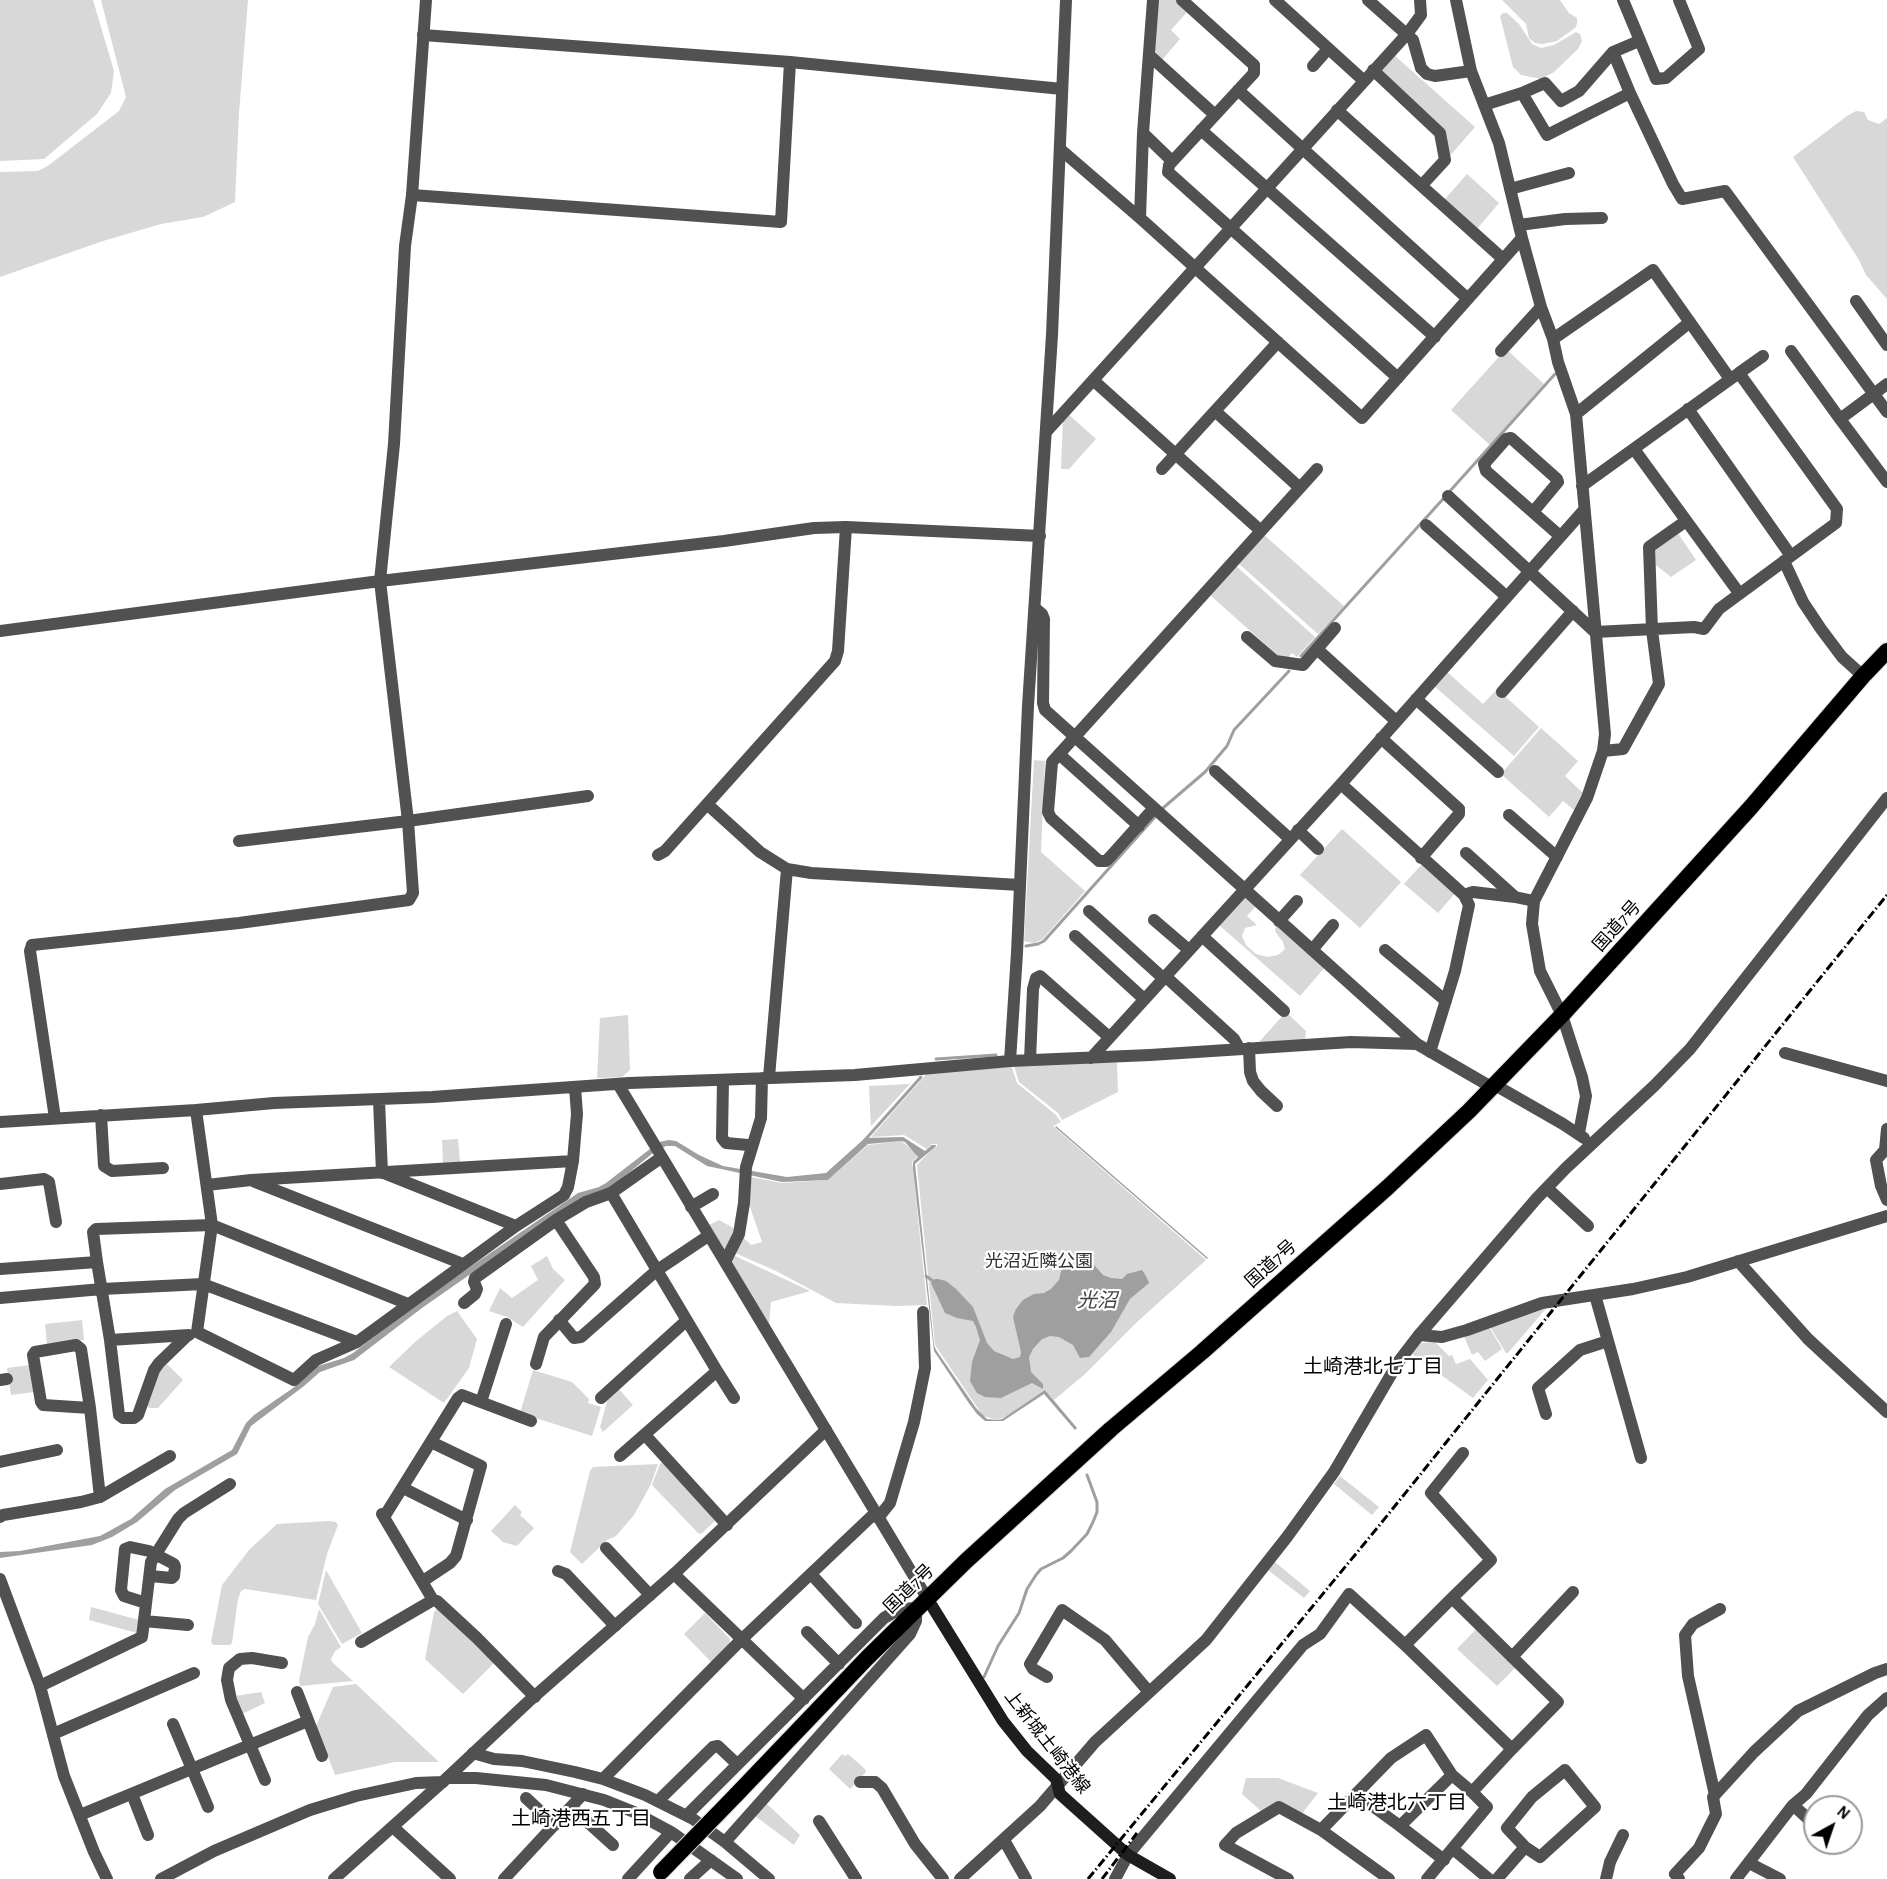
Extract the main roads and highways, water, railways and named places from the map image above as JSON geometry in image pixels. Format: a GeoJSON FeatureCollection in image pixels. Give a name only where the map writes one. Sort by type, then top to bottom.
{"type":"FeatureCollection","features":[{"type":"Feature","properties":{"kind":"highway","name":"国道7号"},"geometry":{"type":"LineString","coordinates":[[658,1875],[921,1603],[1039,1493],[1388,1187],[1494,1087],[1751,807],[1887,651]]}},
{"type":"Feature","properties":{"kind":"main road","name":"上新城土崎港線"},"geometry":{"type":"LineString","coordinates":[[921,1603],[1003,1721],[1027,1751],[1056,1779],[1060,1794],[1128,1856],[1170,1879]]}},
{"type":"Feature","properties":{"kind":"water"},"geometry":{"type":"Polygon","coordinates":[[[1056,1126],[1208,1258],[1055,1127],[1056,1126]]]}},
{"type":"Feature","properties":{"kind":"water"},"geometry":{"type":"Polygon","coordinates":[[[903,1137],[925,1151],[932,1145],[936,1145],[915,1164],[936,1350],[976,1408],[987,1419],[1002,1419],[1045,1390],[1077,1428],[1075,1430],[1044,1394],[1003,1421],[985,1421],[968,1402],[934,1351],[913,1169],[913,1162],[918,1157],[905,1142],[868,1144],[828,1180],[782,1182],[707,1166],[675,1146],[666,1146],[653,1153],[614,1185],[502,1252],[422,1308],[354,1360],[320,1372],[251,1426],[237,1454],[175,1490],[137,1522],[112,1537],[92,1545],[0,1558],[0,1552],[20,1551],[100,1536],[131,1519],[165,1489],[232,1450],[246,1423],[254,1415],[293,1388],[315,1367],[353,1353],[470,1267],[578,1193],[606,1183],[659,1142],[676,1141],[723,1166],[787,1177],[826,1173],[865,1138],[903,1137]]]}},
{"type":"Feature","properties":{"kind":"water","name":"光沼"},"geometry":{"type":"Polygon","coordinates":[[[1081,1261],[1094,1265],[1103,1275],[1111,1278],[1122,1279],[1127,1274],[1142,1270],[1149,1283],[1130,1299],[1111,1332],[1089,1357],[1080,1358],[1073,1345],[1059,1337],[1050,1336],[1042,1339],[1029,1357],[1031,1372],[1043,1384],[1043,1389],[1032,1383],[1001,1398],[985,1397],[977,1393],[970,1381],[972,1362],[980,1340],[976,1327],[973,1321],[945,1313],[931,1283],[938,1279],[946,1281],[956,1289],[973,1307],[987,1343],[994,1351],[1013,1359],[1020,1357],[1021,1352],[1013,1317],[1016,1309],[1023,1300],[1051,1289],[1059,1280],[1061,1271],[1067,1264],[1081,1261]]]}},
{"type":"Feature","properties":{"kind":"waterway"},"geometry":{"type":"LineString","coordinates":[[1450,491],[1555,374]]}},
{"type":"Feature","properties":{"kind":"waterway"},"geometry":{"type":"LineString","coordinates":[[1301,656],[1443,499]]}},
{"type":"Feature","properties":{"kind":"waterway"},"geometry":{"type":"LineString","coordinates":[[1163,808],[1205,772],[1227,746],[1234,730],[1289,671]]}},
{"type":"Feature","properties":{"kind":"waterway"},"geometry":{"type":"LineString","coordinates":[[1026,946],[1044,941],[1155,817]]}},
{"type":"Feature","properties":{"kind":"waterway"},"geometry":{"type":"LineString","coordinates":[[936,1059],[996,1055]]}},
{"type":"Feature","properties":{"kind":"waterway"},"geometry":{"type":"LineString","coordinates":[[864,1141],[921,1077]]}},
{"type":"Feature","properties":{"kind":"waterway"},"geometry":{"type":"LineString","coordinates":[[926,1276],[933,1281]]}},
{"type":"Feature","properties":{"kind":"waterway"},"geometry":{"type":"LineString","coordinates":[[984,1677],[998,1646],[1019,1613],[1027,1589],[1036,1575],[1041,1569],[1063,1558],[1087,1534],[1097,1512],[1097,1502],[1087,1475]]}},
{"type":"Feature","properties":{"kind":"railway"},"geometry":{"type":"LineString","coordinates":[[1088,1879],[1378,1527],[1887,895]]}},
{"type":"Feature","properties":{"kind":"railway"},"geometry":{"type":"LineString","coordinates":[[1102,1879],[1137,1833]]}},
{"type":"Feature","properties":{"kind":"district","name":"土崎港北七丁目"},"geometry":{"type":"Point","coordinates":[1373,1367]}},
{"type":"Feature","properties":{"kind":"district","name":"土崎港北六丁目"},"geometry":{"type":"Point","coordinates":[1397,1803]}},
{"type":"Feature","properties":{"kind":"district","name":"土崎港西五丁目"},"geometry":{"type":"Point","coordinates":[581,1819]}},
{"type":"Feature","properties":{"kind":"park label","name":"光沼近隣公園"},"geometry":{"type":"Point","coordinates":[1039,1262]}}]}
